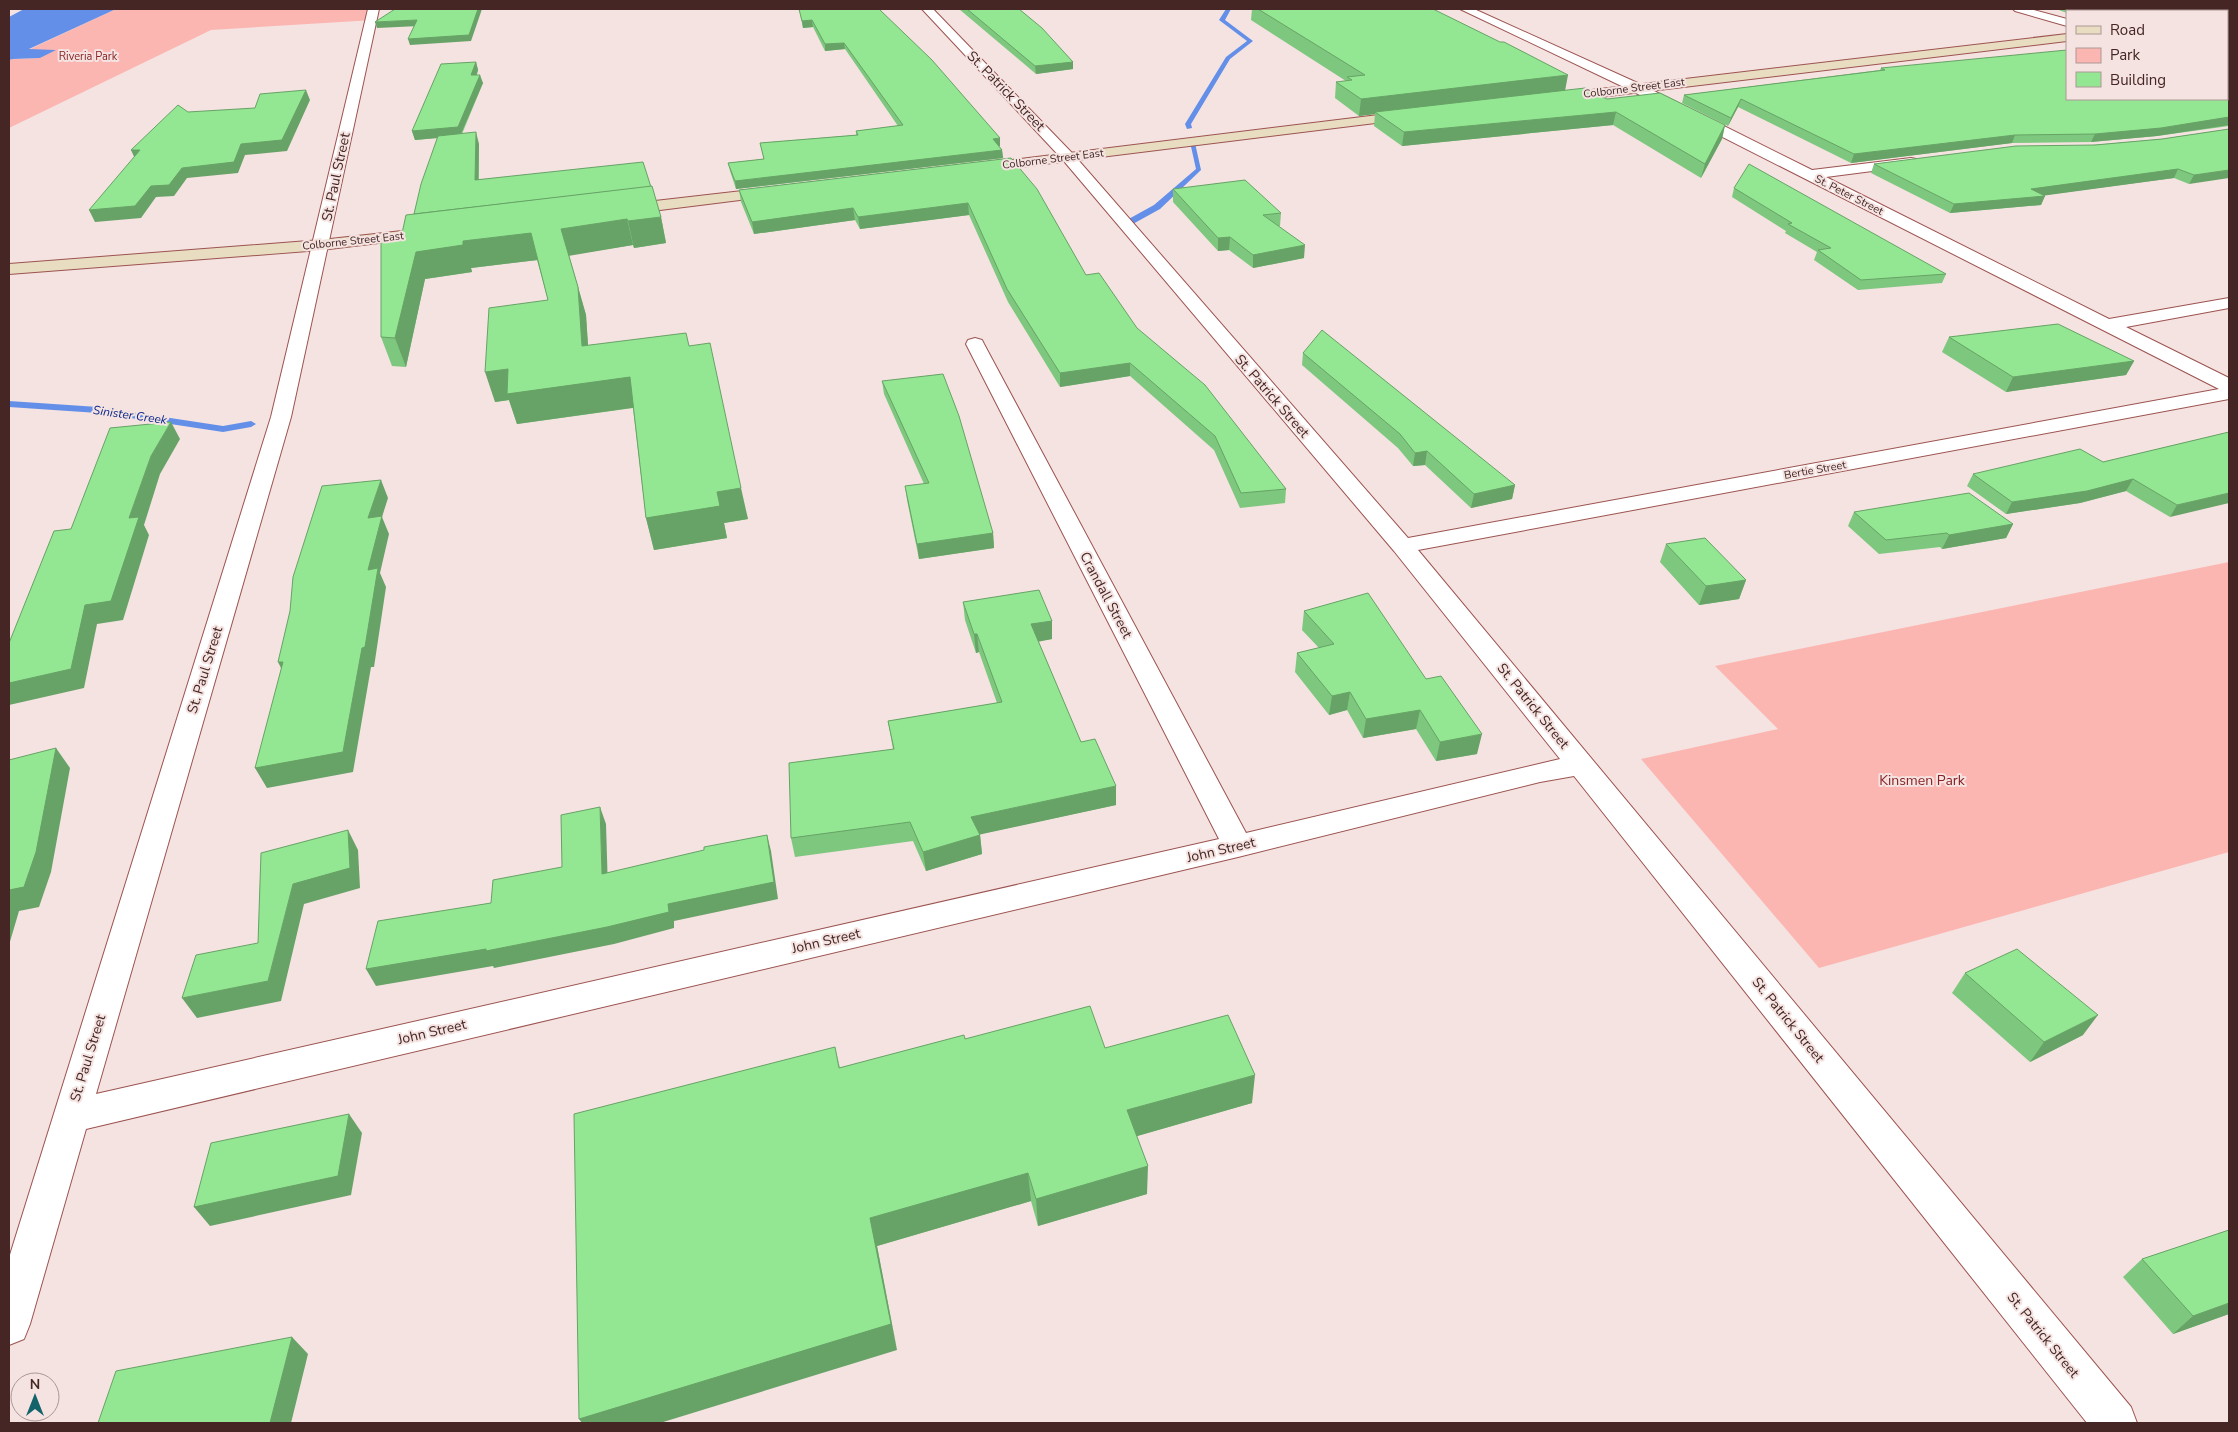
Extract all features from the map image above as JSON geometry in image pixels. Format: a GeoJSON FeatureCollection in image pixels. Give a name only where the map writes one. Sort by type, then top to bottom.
{"type":"FeatureCollection","features":[{"type":"Feature","properties":{"kind":"main road","name":"Colborne Street East"},"geometry":{"type":"LineString","coordinates":[[1539,100],[2066,36]]}},
{"type":"Feature","properties":{"kind":"main road","name":"Colborne Street East"},"geometry":{"type":"LineString","coordinates":[[970,169],[1421,114]]}},
{"type":"Feature","properties":{"kind":"main road"},"geometry":{"type":"LineString","coordinates":[[606,212],[793,190]]}},
{"type":"Feature","properties":{"kind":"main road","name":"Colborne Street East"},"geometry":{"type":"LineString","coordinates":[[9,269],[321,246],[449,230]]}},
{"type":"Feature","properties":{"kind":"street","name":"St. Paul Street"},"geometry":{"type":"LineString","coordinates":[[9,1324],[281,417],[373,9]]}},
{"type":"Feature","properties":{"kind":"street","name":"St. Patrick Street"},"geometry":{"type":"LineString","coordinates":[[927,9],[1068,157],[1402,546],[2115,1423]]}},
{"type":"Feature","properties":{"kind":"street","name":"St. Peter Street"},"geometry":{"type":"LineString","coordinates":[[1466,9],[1637,88],[2229,386]]}},
{"type":"Feature","properties":{"kind":"street"},"geometry":{"type":"LineString","coordinates":[[2019,9],[2066,24]]}},
{"type":"Feature","properties":{"kind":"street"},"geometry":{"type":"LineString","coordinates":[[1811,176],[1925,160]]}},
{"type":"Feature","properties":{"kind":"street"},"geometry":{"type":"LineString","coordinates":[[2105,325],[2229,303]]}},
{"type":"Feature","properties":{"kind":"street","name":"Crandall Street"},"geometry":{"type":"LineString","coordinates":[[975,344],[1238,846]]}},
{"type":"Feature","properties":{"kind":"street","name":"Bertie Street"},"geometry":{"type":"LineString","coordinates":[[1402,546],[2229,393]]}},
{"type":"Feature","properties":{"kind":"street","name":"John Street"},"geometry":{"type":"LineString","coordinates":[[71,1116],[1238,846],[1540,772],[1581,764]]}},
{"type":"Feature","properties":{"kind":"green space","name":"Riveria Park"},"geometry":{"type":"Polygon","coordinates":[[[116,9],[377,9],[374,20],[211,30],[9,128],[9,60],[40,58],[55,50],[28,50],[116,9]]]}},
{"type":"Feature","properties":{"kind":"green space","name":"Kinsmen Park"},"geometry":{"type":"Polygon","coordinates":[[[2229,562],[2229,852],[1819,968],[1641,759],[1778,729],[1715,666],[2229,562]]]}},
{"type":"Feature","properties":{"kind":"water"},"geometry":{"type":"Polygon","coordinates":[[[24,9],[116,9],[29,49],[56,50],[40,58],[9,60],[9,17],[24,9]]]}},
{"type":"Feature","properties":{"kind":"building"},"geometry":{"type":"Polygon","coordinates":[[[395,9],[478,9],[469,35],[408,39],[417,20],[375,22],[395,9]]]}},
{"type":"Feature","properties":{"kind":"building"},"geometry":{"type":"Polygon","coordinates":[[[799,9],[879,9],[932,60],[1000,138],[993,139],[1002,150],[735,181],[728,163],[764,159],[760,143],[858,135],[856,131],[903,125],[844,43],[825,44],[812,20],[802,21],[799,9]]]}},
{"type":"Feature","properties":{"kind":"building"},"geometry":{"type":"Polygon","coordinates":[[[967,9],[1019,9],[1042,28],[1073,62],[1035,66],[967,9]]]}},
{"type":"Feature","properties":{"kind":"building"},"geometry":{"type":"Polygon","coordinates":[[[1258,9],[1433,9],[1500,42],[1504,42],[1568,75],[1361,99],[1336,82],[1352,80],[1347,77],[1365,75],[1258,9]]]}},
{"type":"Feature","properties":{"kind":"building"},"geometry":{"type":"Polygon","coordinates":[[[2080,9],[2229,9],[2229,117],[2161,128],[2095,134],[2015,135],[1854,154],[1741,99],[1731,118],[1684,95],[1885,70],[1881,68],[2066,50],[2066,100],[2228,100],[2228,10],[2080,9]]]}},
{"type":"Feature","properties":{"kind":"building"},"geometry":{"type":"Polygon","coordinates":[[[476,62],[471,75],[480,75],[458,127],[412,131],[441,64],[476,62]]]}},
{"type":"Feature","properties":{"kind":"building"},"geometry":{"type":"Polygon","coordinates":[[[1585,88],[1607,99],[1660,93],[1725,125],[1705,164],[1616,112],[1404,132],[1375,112],[1585,88]]]}},
{"type":"Feature","properties":{"kind":"building"},"geometry":{"type":"Polygon","coordinates":[[[306,90],[282,140],[241,144],[234,162],[182,168],[169,185],[151,186],[135,206],[89,210],[140,150],[131,150],[178,105],[188,112],[255,108],[260,94],[306,90]]]}},
{"type":"Feature","properties":{"kind":"building"},"geometry":{"type":"Polygon","coordinates":[[[2229,129],[2229,170],[2194,175],[2178,169],[2031,189],[2045,196],[1954,204],[1874,164],[2016,146],[2095,145],[2162,139],[2229,129]]]}},
{"type":"Feature","properties":{"kind":"building"},"geometry":{"type":"Polygon","coordinates":[[[476,132],[475,180],[643,162],[651,187],[414,214],[421,184],[438,136],[476,132]]]}},
{"type":"Feature","properties":{"kind":"building"},"geometry":{"type":"Polygon","coordinates":[[[1011,158],[1037,189],[1086,275],[1099,273],[1137,328],[1205,385],[1286,489],[1241,493],[1215,436],[1130,363],[1060,373],[1007,289],[968,203],[858,217],[853,208],[752,222],[739,190],[1011,158]]]}},
{"type":"Feature","properties":{"kind":"building"},"geometry":{"type":"Polygon","coordinates":[[[1749,164],[1946,274],[1861,280],[1818,250],[1831,248],[1788,224],[1792,223],[1734,188],[1749,164]]]}},
{"type":"Feature","properties":{"kind":"building"},"geometry":{"type":"Polygon","coordinates":[[[1245,180],[1281,213],[1263,215],[1305,245],[1253,255],[1230,237],[1218,238],[1173,189],[1245,180]]]}},
{"type":"Feature","properties":{"kind":"building"},"geometry":{"type":"Polygon","coordinates":[[[652,186],[661,217],[628,221],[627,219],[561,229],[578,287],[582,346],[686,333],[689,346],[710,343],[741,488],[717,492],[720,506],[646,518],[630,377],[507,394],[508,369],[485,372],[489,308],[548,300],[531,233],[463,241],[463,245],[416,252],[395,338],[381,337],[381,240],[401,238],[406,215],[652,186]]]}},
{"type":"Feature","properties":{"kind":"building"},"geometry":{"type":"Polygon","coordinates":[[[2058,324],[2134,361],[2013,377],[1949,337],[2058,324]]]}},
{"type":"Feature","properties":{"kind":"building"},"geometry":{"type":"Polygon","coordinates":[[[1322,330],[1515,485],[1474,494],[1427,451],[1415,453],[1400,434],[1303,353],[1322,330]]]}},
{"type":"Feature","properties":{"kind":"building"},"geometry":{"type":"Polygon","coordinates":[[[943,374],[959,416],[993,533],[917,544],[905,486],[929,483],[882,381],[943,374]]]}},
{"type":"Feature","properties":{"kind":"building"},"geometry":{"type":"Polygon","coordinates":[[[171,422],[151,456],[129,518],[139,517],[111,601],[85,605],[71,669],[9,683],[9,643],[54,531],[71,529],[110,428],[171,422]]]}},
{"type":"Feature","properties":{"kind":"building"},"geometry":{"type":"Polygon","coordinates":[[[2229,432],[2229,493],[2177,505],[2133,479],[2087,491],[2012,502],[1973,474],[2080,449],[2103,462],[2229,432]]]}},
{"type":"Feature","properties":{"kind":"building"},"geometry":{"type":"Polygon","coordinates":[[[381,480],[368,518],[382,516],[368,570],[378,568],[365,647],[362,648],[343,752],[255,768],[283,662],[278,662],[290,611],[293,577],[322,486],[381,480]]]}},
{"type":"Feature","properties":{"kind":"building"},"geometry":{"type":"Polygon","coordinates":[[[1969,493],[2013,524],[1949,535],[1947,533],[1886,540],[1854,512],[1969,493]]]}},
{"type":"Feature","properties":{"kind":"building"},"geometry":{"type":"Polygon","coordinates":[[[1705,538],[1746,580],[1706,586],[1666,544],[1705,538]]]}},
{"type":"Feature","properties":{"kind":"building"},"geometry":{"type":"Polygon","coordinates":[[[1039,590],[1052,621],[1031,624],[1081,742],[1095,739],[1116,786],[971,817],[980,835],[923,852],[910,822],[791,838],[789,763],[894,749],[888,721],[1002,702],[963,602],[1039,590]]]}},
{"type":"Feature","properties":{"kind":"building"},"geometry":{"type":"Polygon","coordinates":[[[1368,593],[1426,679],[1441,676],[1482,734],[1440,742],[1420,710],[1366,719],[1350,692],[1332,696],[1297,653],[1334,644],[1304,611],[1368,593]]]}},
{"type":"Feature","properties":{"kind":"building"},"geometry":{"type":"Polygon","coordinates":[[[56,748],[36,852],[24,887],[9,890],[9,760],[56,748]]]}},
{"type":"Feature","properties":{"kind":"building"},"geometry":{"type":"Polygon","coordinates":[[[600,807],[602,874],[704,850],[704,847],[767,835],[774,882],[668,904],[669,912],[607,927],[486,951],[486,949],[366,969],[378,921],[491,903],[493,880],[562,867],[561,815],[600,807]]]}},
{"type":"Feature","properties":{"kind":"building"},"geometry":{"type":"Polygon","coordinates":[[[348,830],[350,868],[293,884],[268,981],[182,998],[196,955],[258,943],[261,853],[348,830]]]}},
{"type":"Feature","properties":{"kind":"building"},"geometry":{"type":"Polygon","coordinates":[[[2017,949],[2098,1015],[2044,1042],[1965,973],[2017,949]]]}},
{"type":"Feature","properties":{"kind":"building"},"geometry":{"type":"Polygon","coordinates":[[[1090,1006],[1105,1048],[1228,1015],[1255,1075],[1127,1110],[1148,1166],[1036,1199],[1028,1173],[870,1218],[891,1324],[579,1419],[574,1114],[835,1047],[839,1068],[964,1035],[965,1039],[1090,1006]]]}},
{"type":"Feature","properties":{"kind":"building"},"geometry":{"type":"Polygon","coordinates":[[[349,1114],[338,1176],[194,1207],[211,1143],[349,1114]]]}},
{"type":"Feature","properties":{"kind":"building"},"geometry":{"type":"Polygon","coordinates":[[[2229,1230],[2229,1303],[2193,1316],[2142,1259],[2229,1230]]]}},
{"type":"Feature","properties":{"kind":"building"},"geometry":{"type":"Polygon","coordinates":[[[292,1337],[270,1423],[98,1423],[116,1371],[292,1337]]]}},
{"type":"Feature","properties":{"kind":"waterway","name":"Sinister Creek"},"geometry":{"type":"LineString","coordinates":[[1189,128],[1188,124],[1228,58],[1250,41],[1222,20],[1228,9]]}},
{"type":"Feature","properties":{"kind":"waterway","name":"Sinister Creek"},"geometry":{"type":"LineString","coordinates":[[1128,223],[1157,207],[1199,169],[1192,143]]}},
{"type":"Feature","properties":{"kind":"waterway","name":"Sinister Creek"},"geometry":{"type":"LineString","coordinates":[[9,404],[98,410],[223,429],[251,424]]}}]}
